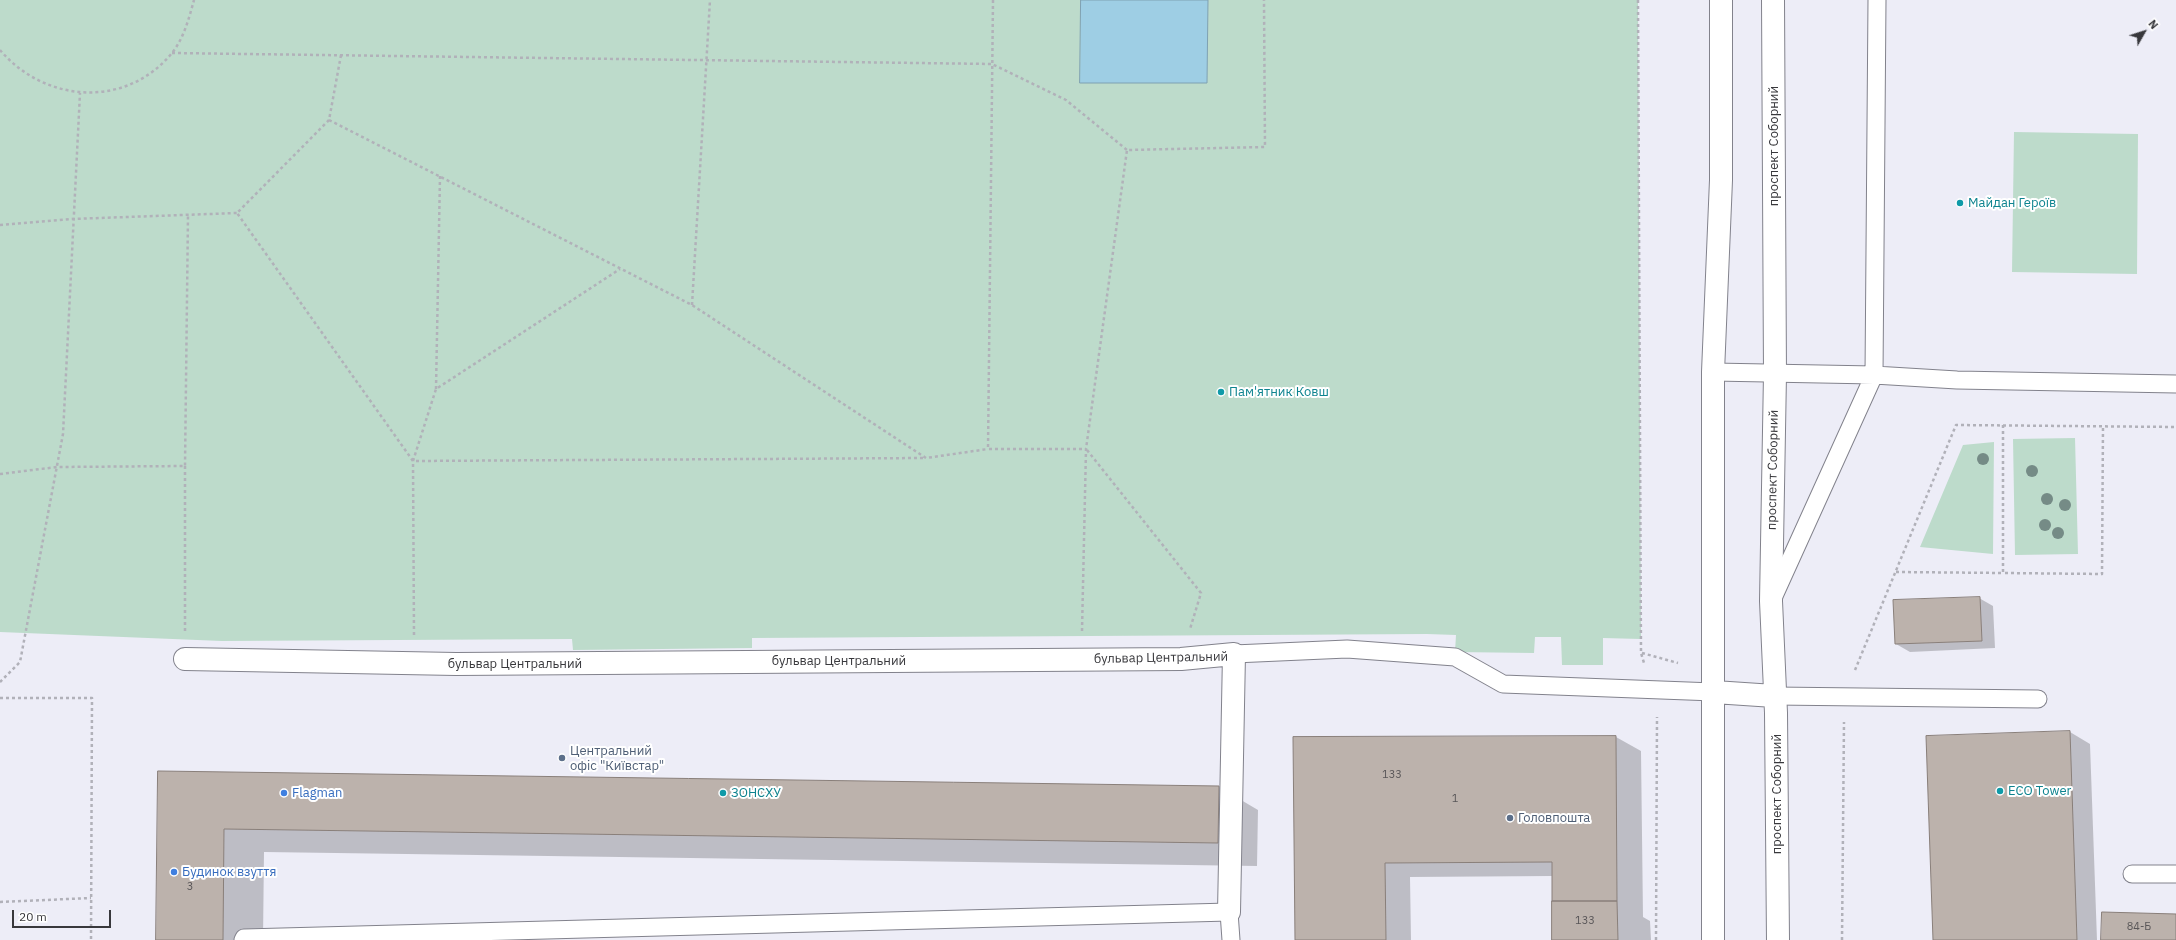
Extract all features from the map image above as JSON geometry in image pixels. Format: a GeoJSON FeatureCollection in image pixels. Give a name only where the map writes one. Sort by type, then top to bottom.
{"type":"FeatureCollection","features":[{"type":"Feature","properties":{"kind":"main road"},"geometry":{"type":"LineString","coordinates":[[1713,940],[1713,372],[1721,180],[1721,0]]}},
{"type":"Feature","properties":{"kind":"main road","name":"проспект Соборний"},"geometry":{"type":"LineString","coordinates":[[1773,0],[1775,374],[1771,601],[1778,940]]}},
{"type":"Feature","properties":{"kind":"main road","name":"бульвар Центральний"},"geometry":{"type":"LineString","coordinates":[[185,659],[414,663],[1081,660],[1182,659],[1234,654],[1229,912]]}},
{"type":"Feature","properties":{"kind":"main road"},"geometry":{"type":"LineString","coordinates":[[1714,692],[1774,696]]}},
{"type":"Feature","properties":{"kind":"lane"},"geometry":{"type":"LineString","coordinates":[[1771,601],[1874,375],[1877,0]]}},
{"type":"Feature","properties":{"kind":"lane"},"geometry":{"type":"LineString","coordinates":[[1713,372],[1874,375],[1957,380],[2176,384]]}},
{"type":"Feature","properties":{"kind":"lane"},"geometry":{"type":"LineString","coordinates":[[1234,654],[1347,649],[1455,657],[1503,684],[1714,692]]}},
{"type":"Feature","properties":{"kind":"lane"},"geometry":{"type":"LineString","coordinates":[[1774,696],[2038,699]]}},
{"type":"Feature","properties":{"kind":"lane"},"geometry":{"type":"LineString","coordinates":[[2132,874],[2176,874]]}},
{"type":"Feature","properties":{"kind":"lane"},"geometry":{"type":"LineString","coordinates":[[243,940],[244,938],[1229,912],[1231,940]]}},
{"type":"Feature","properties":{"kind":"path"},"geometry":{"type":"LineString","coordinates":[[0,50],[22,72],[50,87],[80,94],[115,90],[146,76],[172,53],[188,25],[194,0]]}},
{"type":"Feature","properties":{"kind":"path"},"geometry":{"type":"LineString","coordinates":[[692,305],[710,0]]}},
{"type":"Feature","properties":{"kind":"path"},"geometry":{"type":"LineString","coordinates":[[988,449],[993,0]]}},
{"type":"Feature","properties":{"kind":"path"},"geometry":{"type":"LineString","coordinates":[[172,53],[992,64],[1066,100],[1127,150],[1264,147],[1264,0]]}},
{"type":"Feature","properties":{"kind":"path"},"geometry":{"type":"LineString","coordinates":[[1638,0],[1641,653],[1650,690],[1657,708],[1656,940]]}},
{"type":"Feature","properties":{"kind":"path"},"geometry":{"type":"LineString","coordinates":[[0,225],[72,219],[237,213],[329,120],[341,55]]}},
{"type":"Feature","properties":{"kind":"path"},"geometry":{"type":"LineString","coordinates":[[0,682],[20,662],[63,434],[72,219],[80,94]]}},
{"type":"Feature","properties":{"kind":"path"},"geometry":{"type":"LineString","coordinates":[[329,120],[692,305],[926,458]]}},
{"type":"Feature","properties":{"kind":"path"},"geometry":{"type":"LineString","coordinates":[[1081,660],[1086,449],[1127,150]]}},
{"type":"Feature","properties":{"kind":"path"},"geometry":{"type":"LineString","coordinates":[[414,663],[413,461],[436,389],[440,176]]}},
{"type":"Feature","properties":{"kind":"path"},"geometry":{"type":"LineString","coordinates":[[237,213],[413,461]]}},
{"type":"Feature","properties":{"kind":"path"},"geometry":{"type":"LineString","coordinates":[[185,659],[185,466],[188,215]]}},
{"type":"Feature","properties":{"kind":"path"},"geometry":{"type":"LineString","coordinates":[[436,389],[620,268]]}},
{"type":"Feature","properties":{"kind":"path"},"geometry":{"type":"LineString","coordinates":[[1845,696],[1956,425],[2176,426]]}},
{"type":"Feature","properties":{"kind":"path"},"geometry":{"type":"LineString","coordinates":[[2003,425],[2003,573]]}},
{"type":"Feature","properties":{"kind":"path"},"geometry":{"type":"LineString","coordinates":[[1896,572],[2102,574],[2103,426]]}},
{"type":"Feature","properties":{"kind":"path"},"geometry":{"type":"LineString","coordinates":[[413,461],[926,458],[988,449],[1086,449]]}},
{"type":"Feature","properties":{"kind":"path"},"geometry":{"type":"LineString","coordinates":[[1086,449],[1201,593],[1182,659]]}},
{"type":"Feature","properties":{"kind":"path"},"geometry":{"type":"LineString","coordinates":[[0,474],[57,467],[185,466]]}},
{"type":"Feature","properties":{"kind":"path"},"geometry":{"type":"LineString","coordinates":[[0,698],[92,698],[91,940]]}},
{"type":"Feature","properties":{"kind":"path"},"geometry":{"type":"LineString","coordinates":[[0,902],[92,898]]}},
{"type":"Feature","properties":{"kind":"green space"},"geometry":{"type":"Polygon","coordinates":[[[0,0],[1638,0],[1641,639],[1603,638],[1603,665],[1562,665],[1561,637],[1535,637],[1534,653],[1455,652],[1456,635],[1427,634],[752,638],[752,648],[573,650],[572,639],[222,641],[0,632],[0,0]]]}},
{"type":"Feature","properties":{"kind":"green space"},"geometry":{"type":"Polygon","coordinates":[[[2014,132],[2138,134],[2137,274],[2012,272],[2014,132]]]}},
{"type":"Feature","properties":{"kind":"green space"},"geometry":{"type":"Polygon","coordinates":[[[2075,438],[2078,554],[2015,555],[2013,439],[2075,438]]]}},
{"type":"Feature","properties":{"kind":"green space"},"geometry":{"type":"Polygon","coordinates":[[[1994,442],[1993,554],[1920,547],[1963,445],[1994,442]]]}},
{"type":"Feature","properties":{"kind":"water"},"geometry":{"type":"Polygon","coordinates":[[[1081,0],[1208,0],[1207,83],[1080,83],[1081,0]]]}},
{"type":"Feature","properties":{"kind":"building"},"geometry":{"type":"Polygon","coordinates":[[[1980,597],[1982,641],[1895,644],[1893,600],[1980,597]]]}},
{"type":"Feature","properties":{"kind":"building","name":"ECO Tower"},"geometry":{"type":"Polygon","coordinates":[[[2070,731],[2077,940],[1933,940],[1926,736],[2070,731]]]}},
{"type":"Feature","properties":{"kind":"building"},"geometry":{"type":"Polygon","coordinates":[[[1616,736],[1617,901],[1552,901],[1552,862],[1385,863],[1386,940],[1295,940],[1293,737],[1616,736]]]}},
{"type":"Feature","properties":{"kind":"building"},"geometry":{"type":"Polygon","coordinates":[[[158,771],[1219,786],[1218,843],[224,829],[223,940],[156,940],[158,771]]]}},
{"type":"Feature","properties":{"kind":"building"},"geometry":{"type":"Polygon","coordinates":[[[1552,901],[1617,901],[1618,940],[1552,940],[1552,901]]]}},
{"type":"Feature","properties":{"kind":"building"},"geometry":{"type":"Polygon","coordinates":[[[2102,912],[2176,914],[2176,940],[2101,940],[2102,912]]]}},
{"type":"Feature","properties":{"kind":"place","name":"Майдан Героїв"},"geometry":{"type":"Point","coordinates":[1960,203]}},
{"type":"Feature","properties":{"kind":"place","name":"Пам'ятник Ковш"},"geometry":{"type":"Point","coordinates":[1221,392]}},
{"type":"Feature","properties":{"kind":"place","name":"Центральний офіс \"Київстар\""},"geometry":{"type":"Point","coordinates":[562,758]}},
{"type":"Feature","properties":{"kind":"place","name":"ECO Tower"},"geometry":{"type":"Point","coordinates":[2000,791]}},
{"type":"Feature","properties":{"kind":"place","name":"Flagman"},"geometry":{"type":"Point","coordinates":[284,793]}},
{"type":"Feature","properties":{"kind":"place","name":"ЗОНСХУ"},"geometry":{"type":"Point","coordinates":[723,793]}},
{"type":"Feature","properties":{"kind":"place","name":"Головпошта"},"geometry":{"type":"Point","coordinates":[1510,818]}},
{"type":"Feature","properties":{"kind":"place","name":"Будинок взуття"},"geometry":{"type":"Point","coordinates":[174,872]}}]}
